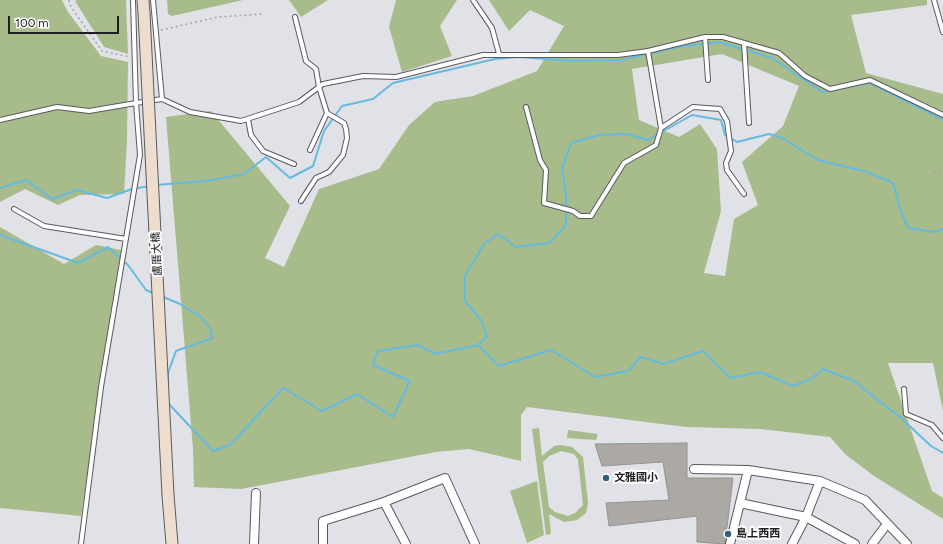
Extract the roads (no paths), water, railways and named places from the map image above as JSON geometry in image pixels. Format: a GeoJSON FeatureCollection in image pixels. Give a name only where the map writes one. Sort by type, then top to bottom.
{"type":"FeatureCollection","features":[{"type":"Feature","properties":{"kind":"street","name":"盧厝大橋"},"geometry":{"type":"LineString","coordinates":[[143,0],[168,494],[172,544]]}},
{"type":"Feature","properties":{"kind":"street"},"geometry":{"type":"LineString","coordinates":[[694,469],[748,470],[820,481],[865,500],[907,544]]}},
{"type":"Feature","properties":{"kind":"street"},"geometry":{"type":"LineString","coordinates":[[730,544],[748,470]]}},
{"type":"Feature","properties":{"kind":"street"},"geometry":{"type":"LineString","coordinates":[[323,544],[323,522],[384,502],[445,478],[475,544]]}},
{"type":"Feature","properties":{"kind":"street"},"geometry":{"type":"LineString","coordinates":[[792,544],[806,517],[820,481]]}},
{"type":"Feature","properties":{"kind":"street"},"geometry":{"type":"LineString","coordinates":[[254,544],[256,493]]}},
{"type":"Feature","properties":{"kind":"street"},"geometry":{"type":"LineString","coordinates":[[384,502],[406,544]]}},
{"type":"Feature","properties":{"kind":"street"},"geometry":{"type":"LineString","coordinates":[[740,503],[806,517],[855,544]]}},
{"type":"Feature","properties":{"kind":"street"},"geometry":{"type":"LineString","coordinates":[[872,544],[887,524]]}},
{"type":"Feature","properties":{"kind":"lane"},"geometry":{"type":"LineString","coordinates":[[81,544],[101,388],[140,155],[136,103],[134,0]]}},
{"type":"Feature","properties":{"kind":"lane"},"geometry":{"type":"LineString","coordinates":[[153,0],[162,99]]}},
{"type":"Feature","properties":{"kind":"lane"},"geometry":{"type":"LineString","coordinates":[[473,0],[492,28],[499,54]]}},
{"type":"Feature","properties":{"kind":"lane"},"geometry":{"type":"LineString","coordinates":[[934,0],[943,32]]}},
{"type":"Feature","properties":{"kind":"lane"},"geometry":{"type":"LineString","coordinates":[[295,18],[306,61],[316,69],[319,87],[329,114],[344,123],[346,129],[343,155],[329,172],[316,178],[301,201]]}},
{"type":"Feature","properties":{"kind":"lane"},"geometry":{"type":"LineString","coordinates":[[0,120],[57,107],[89,111],[162,99],[190,112],[241,121],[299,102],[324,84],[363,76],[396,77],[483,55],[618,55],[648,52],[705,38],[723,37],[779,53],[805,76],[830,89],[870,80],[943,115]]}},
{"type":"Feature","properties":{"kind":"lane"},"geometry":{"type":"LineString","coordinates":[[705,38],[708,80]]}},
{"type":"Feature","properties":{"kind":"lane"},"geometry":{"type":"LineString","coordinates":[[744,44],[749,123]]}},
{"type":"Feature","properties":{"kind":"lane"},"geometry":{"type":"LineString","coordinates":[[526,107],[540,160],[546,170],[544,203],[570,210],[580,216],[591,216],[624,163],[656,145],[661,129],[648,52]]}},
{"type":"Feature","properties":{"kind":"lane"},"geometry":{"type":"LineString","coordinates":[[661,129],[693,107],[720,109],[727,121],[731,151],[726,162],[727,170],[744,194]]}},
{"type":"Feature","properties":{"kind":"lane"},"geometry":{"type":"LineString","coordinates":[[310,150],[329,114]]}},
{"type":"Feature","properties":{"kind":"lane"},"geometry":{"type":"LineString","coordinates":[[248,119],[251,135],[263,151],[294,164]]}},
{"type":"Feature","properties":{"kind":"lane"},"geometry":{"type":"LineString","coordinates":[[14,209],[44,226],[126,239]]}},
{"type":"Feature","properties":{"kind":"lane"},"geometry":{"type":"LineString","coordinates":[[904,389],[906,414],[932,424],[943,438]]}},
{"type":"Feature","properties":{"kind":"waterway"},"geometry":{"type":"LineString","coordinates":[[156,185],[206,181],[244,174],[266,157],[290,178],[313,166],[324,131],[342,106],[373,99],[393,83],[495,59],[519,57],[572,61],[621,60],[678,47],[719,42],[772,58],[822,92],[870,83],[943,120]]}},
{"type":"Feature","properties":{"kind":"waterway"},"geometry":{"type":"LineString","coordinates":[[478,345],[487,336],[481,320],[465,301],[465,276],[484,244],[498,234],[516,247],[549,243],[566,225],[566,195],[562,168],[571,143],[599,135],[627,134],[648,140],[692,115],[721,120],[725,135],[737,142],[769,134],[782,138],[818,160],[867,172],[893,183],[900,209],[908,228],[934,232],[943,229]]}},
{"type":"Feature","properties":{"kind":"waterway"},"geometry":{"type":"LineString","coordinates":[[0,188],[26,180],[52,199],[77,190],[107,198],[132,189],[150,186]]}},
{"type":"Feature","properties":{"kind":"waterway"},"geometry":{"type":"LineString","coordinates":[[0,235],[78,263],[108,247],[128,265],[146,290],[153,293]]}},
{"type":"Feature","properties":{"kind":"waterway"},"geometry":{"type":"LineString","coordinates":[[161,296],[180,304],[201,317],[211,330],[212,338],[176,351],[168,373],[168,381]]}},
{"type":"Feature","properties":{"kind":"waterway"},"geometry":{"type":"LineString","coordinates":[[168,403],[213,451],[230,445],[283,388],[322,411],[357,394],[393,417],[410,381],[373,365],[378,351],[418,345],[435,354],[478,345],[499,366],[551,350],[595,377],[628,371],[641,357],[663,364],[703,351],[730,378],[760,372],[793,386],[811,379],[823,369],[854,381],[902,419],[931,446],[943,453]]}},
{"type":"Feature","properties":{"kind":"place","name":"文雅國小"},"geometry":{"type":"Point","coordinates":[606,478]}},
{"type":"Feature","properties":{"kind":"place","name":"島上西西"},"geometry":{"type":"Point","coordinates":[728,534]}}]}
